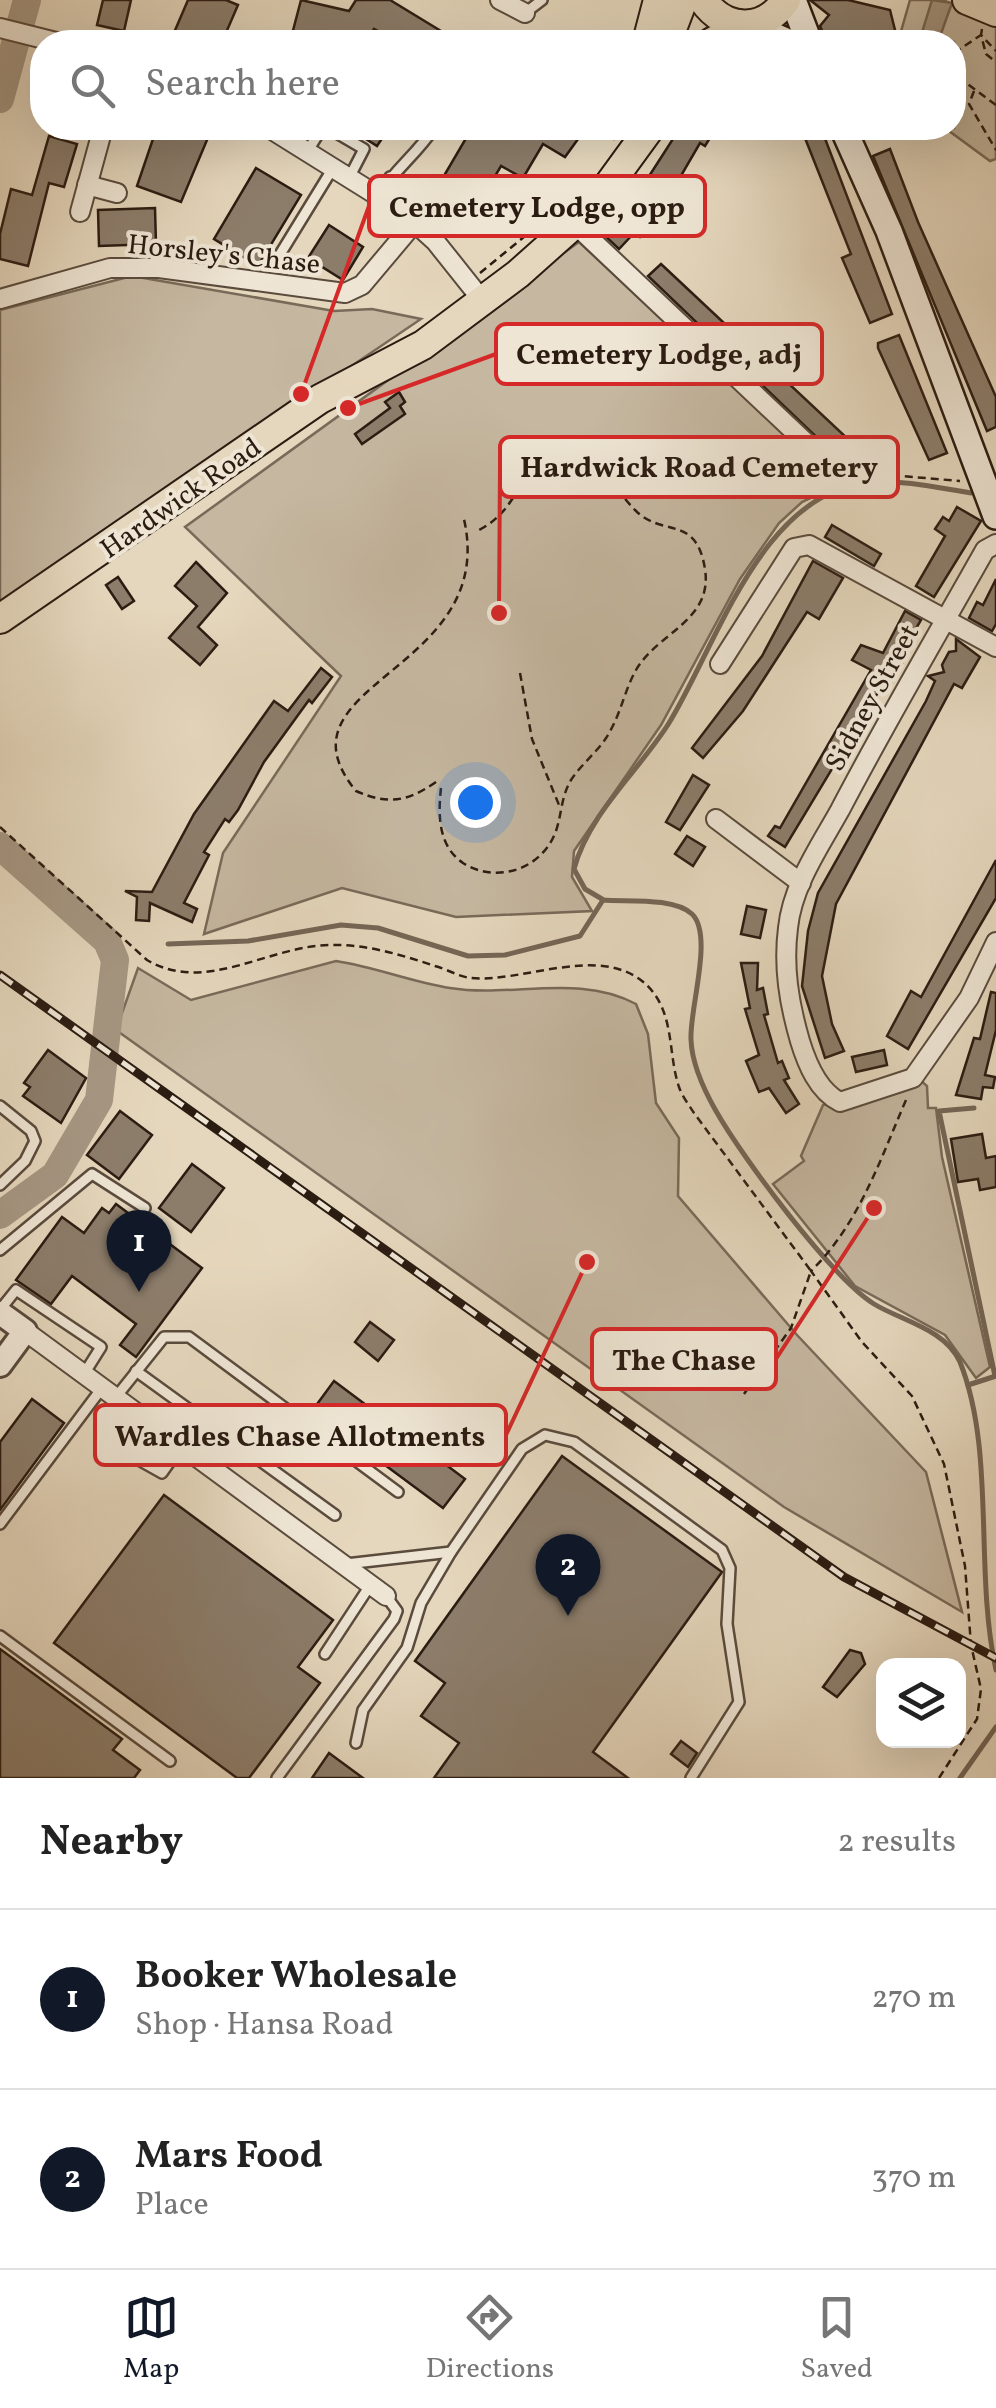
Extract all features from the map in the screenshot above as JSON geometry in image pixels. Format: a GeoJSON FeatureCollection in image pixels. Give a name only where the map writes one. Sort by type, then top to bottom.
{"type":"FeatureCollection","features":[{"type":"Feature","properties":{"kind":"main road"},"geometry":{"type":"LineString","coordinates":[[650,30],[658,0]]}},
{"type":"Feature","properties":{"kind":"main road"},"geometry":{"type":"LineString","coordinates":[[672,30],[683,0]]}},
{"type":"Feature","properties":{"kind":"main road"},"geometry":{"type":"LineString","coordinates":[[703,0],[721,19],[758,30]]}},
{"type":"Feature","properties":{"kind":"main road"},"geometry":{"type":"LineString","coordinates":[[736,30],[766,20],[789,0],[803,30]]}},
{"type":"Feature","properties":{"kind":"main road","name":"Hardwick Road"},"geometry":{"type":"LineString","coordinates":[[0,619],[320,400],[423,345],[473,290],[611,184],[642,140]]}},
{"type":"Feature","properties":{"kind":"main road"},"geometry":{"type":"LineString","coordinates":[[848,140],[889,231],[996,516]]}},
{"type":"Feature","properties":{"kind":"main road","name":"Hardwick Road"},"geometry":{"type":"LineString","coordinates":[[562,219],[618,145]]}},
{"type":"Feature","properties":{"kind":"street"},"geometry":{"type":"LineString","coordinates":[[500,0],[525,13]]}},
{"type":"Feature","properties":{"kind":"street"},"geometry":{"type":"LineString","coordinates":[[2,30],[30,36]]}},
{"type":"Feature","properties":{"kind":"street"},"geometry":{"type":"LineString","coordinates":[[80,212],[100,140]]}},
{"type":"Feature","properties":{"kind":"street"},"geometry":{"type":"LineString","coordinates":[[288,140],[415,222],[473,290]]}},
{"type":"Feature","properties":{"kind":"street"},"geometry":{"type":"LineString","coordinates":[[87,185],[118,193]]}},
{"type":"Feature","properties":{"kind":"street"},"geometry":{"type":"LineString","coordinates":[[562,219],[837,472]]}},
{"type":"Feature","properties":{"kind":"street","name":"Horsley's Chase"},"geometry":{"type":"LineString","coordinates":[[0,299],[110,268],[160,268],[346,293],[362,285],[415,222]]}},
{"type":"Feature","properties":{"kind":"street","name":"Sidney Street"},"geometry":{"type":"LineString","coordinates":[[913,1078],[840,1102],[827,1096],[818,1083],[791,1009],[786,978],[788,925],[801,883],[985,550],[996,544]]}},
{"type":"Feature","properties":{"kind":"street"},"geometry":{"type":"LineString","coordinates":[[720,664],[794,548],[809,545],[996,647]]}},
{"type":"Feature","properties":{"kind":"street"},"geometry":{"type":"LineString","coordinates":[[716,819],[801,883]]}},
{"type":"Feature","properties":{"kind":"street"},"geometry":{"type":"LineString","coordinates":[[913,1078],[968,998],[996,942]]}},
{"type":"Feature","properties":{"kind":"street"},"geometry":{"type":"LineString","coordinates":[[0,1311],[379,1590]]}},
{"type":"Feature","properties":{"kind":"street"},"geometry":{"type":"LineString","coordinates":[[0,1365],[25,1330]]}},
{"type":"Feature","properties":{"kind":"lane"},"geometry":{"type":"LineString","coordinates":[[525,13],[542,0]]}},
{"type":"Feature","properties":{"kind":"lane"},"geometry":{"type":"LineString","coordinates":[[307,152],[316,140]]}},
{"type":"Feature","properties":{"kind":"lane"},"geometry":{"type":"LineString","coordinates":[[347,140],[364,149],[349,178]]}},
{"type":"Feature","properties":{"kind":"lane"},"geometry":{"type":"LineString","coordinates":[[378,196],[403,161],[416,155],[426,140]]}},
{"type":"Feature","properties":{"kind":"lane"},"geometry":{"type":"LineString","coordinates":[[279,256],[332,168]]}},
{"type":"Feature","properties":{"kind":"lane"},"geometry":{"type":"LineString","coordinates":[[390,177],[454,226],[476,228]]}},
{"type":"Feature","properties":{"kind":"lane"},"geometry":{"type":"LineString","coordinates":[[0,1106],[31,1131],[35,1141],[25,1162],[0,1186]]}},
{"type":"Feature","properties":{"kind":"lane"},"geometry":{"type":"LineString","coordinates":[[0,1250],[92,1174],[144,1208]]}},
{"type":"Feature","properties":{"kind":"lane"},"geometry":{"type":"LineString","coordinates":[[0,1311],[16,1290],[102,1347],[84,1374]]}},
{"type":"Feature","properties":{"kind":"lane"},"geometry":{"type":"LineString","coordinates":[[0,1524],[109,1393],[136,1371],[164,1337],[189,1337],[398,1492]]}},
{"type":"Feature","properties":{"kind":"lane"},"geometry":{"type":"LineString","coordinates":[[136,1371],[336,1515]]}},
{"type":"Feature","properties":{"kind":"lane"},"geometry":{"type":"LineString","coordinates":[[356,1742],[362,1710],[407,1648],[421,1603],[451,1552],[522,1449],[545,1435],[574,1442],[722,1550],[730,1568],[726,1580],[728,1624],[739,1702],[691,1778]]}},
{"type":"Feature","properties":{"kind":"lane"},"geometry":{"type":"LineString","coordinates":[[137,1459],[162,1473],[181,1446]]}},
{"type":"Feature","properties":{"kind":"lane"},"geometry":{"type":"LineString","coordinates":[[344,1564],[451,1552]]}},
{"type":"Feature","properties":{"kind":"lane"},"geometry":{"type":"LineString","coordinates":[[276,1778],[397,1611],[379,1590],[324,1654]]}},
{"type":"Feature","properties":{"kind":"lane"},"geometry":{"type":"LineString","coordinates":[[0,1636],[170,1761]]}},
{"type":"Feature","properties":{"kind":"path"},"geometry":{"type":"LineString","coordinates":[[982,16],[996,51]]}},
{"type":"Feature","properties":{"kind":"path"},"geometry":{"type":"LineString","coordinates":[[966,38],[982,16]]}},
{"type":"Feature","properties":{"kind":"path"},"geometry":{"type":"LineString","coordinates":[[982,16],[986,54],[996,62]]}},
{"type":"Feature","properties":{"kind":"path"},"geometry":{"type":"LineString","coordinates":[[966,80],[974,91],[996,105]]}},
{"type":"Feature","properties":{"kind":"path"},"geometry":{"type":"LineString","coordinates":[[974,91],[969,104],[996,150]]}},
{"type":"Feature","properties":{"kind":"path"},"geometry":{"type":"LineString","coordinates":[[473,290],[562,219]]}},
{"type":"Feature","properties":{"kind":"path"},"geometry":{"type":"LineString","coordinates":[[441,788],[444,843],[457,859],[478,872],[499,876],[516,871],[539,853],[556,832],[559,807],[570,782],[608,736],[636,670],[656,645],[691,619],[704,598],[706,572],[700,547],[688,531],[638,514],[592,459],[560,456],[535,466],[496,522],[480,530]]}},
{"type":"Feature","properties":{"kind":"path"},"geometry":{"type":"LineString","coordinates":[[837,472],[894,472],[986,485]]}},
{"type":"Feature","properties":{"kind":"path"},"geometry":{"type":"LineString","coordinates":[[436,782],[414,798],[396,802],[365,796],[342,775],[334,738],[353,702],[428,643],[454,609],[470,566],[464,515]]}},
{"type":"Feature","properties":{"kind":"path"},"geometry":{"type":"LineString","coordinates":[[520,673],[532,738],[559,807]]}},
{"type":"Feature","properties":{"kind":"path"},"geometry":{"type":"LineString","coordinates":[[0,828],[147,960],[166,971],[212,971],[326,944],[382,952],[468,978],[580,966],[642,980],[657,1000],[673,1039],[678,1086],[694,1114],[862,1342],[912,1396],[944,1464],[965,1566],[971,1645],[981,1689],[977,1719],[940,1778]]}},
{"type":"Feature","properties":{"kind":"path"},"geometry":{"type":"LineString","coordinates":[[744,1394],[791,1328],[811,1271],[834,1248],[877,1172],[913,1078]]}},
{"type":"Feature","properties":{"kind":"shaded area"},"geometry":{"type":"Polygon","coordinates":[[[910,0],[943,0],[996,23],[996,159],[990,161],[961,140],[966,140],[966,30],[901,30],[910,0]]]}},
{"type":"Feature","properties":{"kind":"shaded area"},"geometry":{"type":"Polygon","coordinates":[[[932,0],[952,3],[942,30],[923,30],[932,0]]]}},
{"type":"Feature","properties":{"kind":"shaded area"},"geometry":{"type":"Polygon","coordinates":[[[579,242],[838,485],[802,502],[779,523],[740,579],[661,725],[574,851],[572,877],[592,911],[456,917],[342,888],[204,934],[223,853],[341,676],[185,527],[579,242]]]}},
{"type":"Feature","properties":{"kind":"shaded area"},"geometry":{"type":"Polygon","coordinates":[[[132,276],[334,311],[372,309],[421,319],[0,604],[0,310],[132,276]]]}},
{"type":"Feature","properties":{"kind":"shaded area"},"geometry":{"type":"Polygon","coordinates":[[[336,961],[450,988],[568,988],[614,995],[636,1004],[648,1034],[656,1103],[679,1138],[678,1196],[797,1335],[926,1472],[962,1612],[784,1507],[116,1030],[138,968],[191,1000],[336,961]]]}},
{"type":"Feature","properties":{"kind":"shaded area"},"geometry":{"type":"Polygon","coordinates":[[[919,1079],[927,1086],[928,1108],[936,1108],[942,1157],[990,1367],[976,1378],[945,1335],[855,1286],[773,1184],[804,1161],[801,1156],[823,1105],[919,1079]]]}},
{"type":"Feature","properties":{"kind":"building"},"geometry":{"type":"Polygon","coordinates":[[[103,0],[131,0],[124,30],[97,25],[103,0]]]}},
{"type":"Feature","properties":{"kind":"building"},"geometry":{"type":"Polygon","coordinates":[[[188,0],[226,0],[238,5],[227,30],[175,30],[188,0]]]}},
{"type":"Feature","properties":{"kind":"building"},"geometry":{"type":"Polygon","coordinates":[[[301,0],[349,11],[356,0],[390,0],[439,30],[374,29],[293,30],[301,0]]]}},
{"type":"Feature","properties":{"kind":"building"},"geometry":{"type":"Polygon","coordinates":[[[810,0],[848,0],[890,10],[895,30],[822,30],[820,26],[829,15],[810,0]]]}},
{"type":"Feature","properties":{"kind":"building"},"geometry":{"type":"Polygon","coordinates":[[[48,140],[77,144],[64,187],[49,183],[28,266],[0,259],[0,234],[11,189],[32,195],[48,140]]]}},
{"type":"Feature","properties":{"kind":"building"},"geometry":{"type":"Polygon","coordinates":[[[153,140],[207,140],[181,202],[137,186],[153,140]]]}},
{"type":"Feature","properties":{"kind":"building"},"geometry":{"type":"Polygon","coordinates":[[[465,140],[577,140],[565,157],[543,144],[523,178],[501,166],[470,219],[458,217],[431,198],[465,140]]]}},
{"type":"Feature","properties":{"kind":"building"},"geometry":{"type":"Polygon","coordinates":[[[672,140],[709,140],[705,146],[700,143],[657,217],[640,237],[635,232],[619,249],[604,235],[635,198],[672,140]]]}},
{"type":"Feature","properties":{"kind":"building"},"geometry":{"type":"Polygon","coordinates":[[[806,140],[826,140],[892,314],[870,323],[842,258],[851,254],[806,140]]]}},
{"type":"Feature","properties":{"kind":"building"},"geometry":{"type":"Polygon","coordinates":[[[890,149],[996,397],[996,427],[987,431],[873,156],[890,149]]]}},
{"type":"Feature","properties":{"kind":"building"},"geometry":{"type":"Polygon","coordinates":[[[256,168],[301,195],[258,266],[214,239],[256,168]]]}},
{"type":"Feature","properties":{"kind":"building"},"geometry":{"type":"Polygon","coordinates":[[[155,208],[156,244],[99,246],[98,210],[155,208]]]}},
{"type":"Feature","properties":{"kind":"building"},"geometry":{"type":"Polygon","coordinates":[[[329,225],[363,247],[343,280],[308,258],[329,225]]]}},
{"type":"Feature","properties":{"kind":"building"},"geometry":{"type":"Polygon","coordinates":[[[661,264],[865,455],[851,470],[648,276],[661,264]]]}},
{"type":"Feature","properties":{"kind":"building"},"geometry":{"type":"Polygon","coordinates":[[[899,335],[947,453],[929,460],[878,348],[878,343],[899,335]]]}},
{"type":"Feature","properties":{"kind":"building"},"geometry":{"type":"Polygon","coordinates":[[[399,392],[405,402],[400,406],[405,414],[362,444],[355,434],[390,408],[385,402],[399,392]]]}},
{"type":"Feature","properties":{"kind":"building"},"geometry":{"type":"Polygon","coordinates":[[[957,507],[981,521],[934,597],[916,586],[945,536],[935,529],[943,517],[949,521],[957,507]]]}},
{"type":"Feature","properties":{"kind":"building"},"geometry":{"type":"Polygon","coordinates":[[[832,525],[881,554],[874,566],[825,537],[832,525]]]}},
{"type":"Feature","properties":{"kind":"building"},"geometry":{"type":"Polygon","coordinates":[[[813,561],[843,578],[819,619],[807,612],[743,711],[703,758],[692,748],[762,656],[813,561]]]}},
{"type":"Feature","properties":{"kind":"building"},"geometry":{"type":"Polygon","coordinates":[[[196,562],[227,593],[198,627],[217,645],[200,665],[169,638],[197,606],[175,586],[196,562]]]}},
{"type":"Feature","properties":{"kind":"building"},"geometry":{"type":"Polygon","coordinates":[[[118,577],[134,601],[122,609],[106,585],[118,577]]]}},
{"type":"Feature","properties":{"kind":"building"},"geometry":{"type":"Polygon","coordinates":[[[996,579],[996,624],[992,631],[969,618],[977,602],[983,605],[996,579]]]}},
{"type":"Feature","properties":{"kind":"building"},"geometry":{"type":"Polygon","coordinates":[[[905,611],[921,620],[897,661],[902,664],[891,682],[886,679],[785,847],[768,836],[775,826],[780,828],[871,670],[852,660],[861,645],[883,653],[905,611]]]}},
{"type":"Feature","properties":{"kind":"building"},"geometry":{"type":"Polygon","coordinates":[[[956,639],[980,657],[962,688],[954,684],[836,904],[822,976],[832,1024],[844,1051],[825,1058],[802,986],[808,931],[818,893],[926,701],[935,681],[928,676],[944,672],[942,665],[949,652],[956,651],[956,639]]]}},
{"type":"Feature","properties":{"kind":"building"},"geometry":{"type":"Polygon","coordinates":[[[321,668],[332,677],[312,703],[309,700],[264,762],[238,810],[229,822],[225,819],[204,852],[209,855],[184,903],[197,909],[192,922],[150,903],[149,921],[136,920],[137,897],[125,891],[152,892],[194,814],[274,701],[288,711],[321,668]]]}},
{"type":"Feature","properties":{"kind":"building"},"geometry":{"type":"Polygon","coordinates":[[[693,775],[709,785],[680,830],[666,822],[693,775]]]}},
{"type":"Feature","properties":{"kind":"building"},"geometry":{"type":"Polygon","coordinates":[[[687,836],[705,847],[693,866],[675,854],[687,836]]]}},
{"type":"Feature","properties":{"kind":"building"},"geometry":{"type":"Polygon","coordinates":[[[996,860],[996,898],[908,1049],[887,1036],[911,991],[921,997],[996,860]]]}},
{"type":"Feature","properties":{"kind":"building"},"geometry":{"type":"Polygon","coordinates":[[[747,906],[766,910],[760,938],[741,934],[747,906]]]}},
{"type":"Feature","properties":{"kind":"building"},"geometry":{"type":"Polygon","coordinates":[[[741,963],[758,963],[757,990],[763,988],[768,1014],[764,1015],[778,1063],[782,1061],[789,1078],[784,1080],[799,1104],[786,1113],[769,1088],[759,1092],[746,1061],[759,1055],[745,1009],[750,1008],[741,963]]]}},
{"type":"Feature","properties":{"kind":"building"},"geometry":{"type":"Polygon","coordinates":[[[991,992],[996,993],[996,1030],[985,1075],[995,1077],[993,1088],[983,1087],[981,1099],[956,1095],[974,1038],[980,1039],[991,992]]]}},
{"type":"Feature","properties":{"kind":"building"},"geometry":{"type":"Polygon","coordinates":[[[48,1050],[86,1078],[61,1123],[23,1096],[30,1087],[24,1083],[48,1050]]]}},
{"type":"Feature","properties":{"kind":"building"},"geometry":{"type":"Polygon","coordinates":[[[884,1050],[887,1065],[856,1072],[852,1057],[884,1050]]]}},
{"type":"Feature","properties":{"kind":"building"},"geometry":{"type":"Polygon","coordinates":[[[120,1111],[152,1135],[119,1179],[87,1155],[120,1111]]]}},
{"type":"Feature","properties":{"kind":"building"},"geometry":{"type":"Polygon","coordinates":[[[982,1134],[986,1158],[996,1156],[996,1187],[980,1190],[978,1179],[958,1182],[951,1139],[982,1134]]]}},
{"type":"Feature","properties":{"kind":"building"},"geometry":{"type":"Polygon","coordinates":[[[192,1164],[224,1188],[191,1232],[159,1208],[192,1164]]]}},
{"type":"Feature","properties":{"kind":"building"},"geometry":{"type":"Polygon","coordinates":[[[116,1204],[202,1268],[136,1357],[120,1345],[136,1324],[72,1276],[51,1304],[16,1280],[62,1217],[84,1233],[102,1208],[109,1213],[116,1204]]]}},
{"type":"Feature","properties":{"kind":"building"},"geometry":{"type":"Polygon","coordinates":[[[370,1322],[394,1340],[378,1361],[355,1342],[370,1322]]]}},
{"type":"Feature","properties":{"kind":"building"},"geometry":{"type":"Polygon","coordinates":[[[334,1381],[465,1479],[443,1508],[312,1411],[334,1381]]]}},
{"type":"Feature","properties":{"kind":"building"},"geometry":{"type":"Polygon","coordinates":[[[32,1399],[64,1423],[0,1510],[0,1442],[32,1399]]]}},
{"type":"Feature","properties":{"kind":"building"},"geometry":{"type":"Polygon","coordinates":[[[562,1456],[722,1572],[593,1752],[628,1778],[434,1778],[459,1743],[421,1716],[445,1683],[415,1661],[562,1456]]]}},
{"type":"Feature","properties":{"kind":"building"},"geometry":{"type":"Polygon","coordinates":[[[164,1495],[333,1620],[298,1667],[320,1683],[249,1778],[237,1778],[54,1643],[164,1495]]]}},
{"type":"Feature","properties":{"kind":"building"},"geometry":{"type":"Polygon","coordinates":[[[0,1649],[122,1739],[113,1750],[140,1770],[134,1778],[0,1778],[0,1649]]]}},
{"type":"Feature","properties":{"kind":"building"},"geometry":{"type":"Polygon","coordinates":[[[850,1650],[861,1653],[865,1664],[837,1697],[823,1687],[850,1650]]]}},
{"type":"Feature","properties":{"kind":"building"},"geometry":{"type":"Polygon","coordinates":[[[681,1741],[697,1753],[688,1767],[671,1754],[681,1741]]]}},
{"type":"Feature","properties":{"kind":"building"},"geometry":{"type":"Polygon","coordinates":[[[329,1753],[363,1778],[312,1778],[329,1753]]]}},
{"type":"Feature","properties":{"kind":"waterway"},"geometry":{"type":"LineString","coordinates":[[0,99],[27,0]]}},
{"type":"Feature","properties":{"kind":"waterway"},"geometry":{"type":"LineString","coordinates":[[602,899],[585,889],[574,869],[581,849],[603,811],[669,723],[726,614],[772,541],[801,512],[834,491],[872,482],[909,483],[971,493]]}},
{"type":"Feature","properties":{"kind":"waterway"},"geometry":{"type":"LineString","coordinates":[[0,846],[107,941],[115,960],[99,1100],[55,1175],[0,1215]]}},
{"type":"Feature","properties":{"kind":"waterway"},"geometry":{"type":"LineString","coordinates":[[168,944],[248,941],[341,925],[378,928],[468,956],[505,955],[580,936],[603,900],[662,903],[692,914],[701,938],[692,1049],[699,1077],[716,1111],[766,1185],[835,1269],[874,1304],[944,1341],[960,1362],[978,1434],[986,1593],[996,1670]]}},
{"type":"Feature","properties":{"kind":"waterway"},"geometry":{"type":"LineString","coordinates":[[974,1108],[939,1111],[995,1376]]}},
{"type":"Feature","properties":{"kind":"waterway"},"geometry":{"type":"LineString","coordinates":[[968,1385],[996,1376]]}},
{"type":"Feature","properties":{"kind":"waterway"},"geometry":{"type":"LineString","coordinates":[[960,1778],[996,1727]]}},
{"type":"Feature","properties":{"kind":"railway"},"geometry":{"type":"LineString","coordinates":[[0,975],[844,1577],[996,1658]]}},
{"type":"Feature","properties":{"kind":"place","name":"Cemetery Lodge, opp"},"geometry":{"type":"Point","coordinates":[301,394]}},
{"type":"Feature","properties":{"kind":"place","name":"Cemetery Lodge, adj"},"geometry":{"type":"Point","coordinates":[348,408]}},
{"type":"Feature","properties":{"kind":"place","name":"Hardwick Road Cemetery"},"geometry":{"type":"Point","coordinates":[499,613]}},
{"type":"Feature","properties":{"kind":"place","name":"The Chase"},"geometry":{"type":"Point","coordinates":[874,1208]}},
{"type":"Feature","properties":{"kind":"place","name":"Wardles Chase Allotments"},"geometry":{"type":"Point","coordinates":[587,1262]}},
{"type":"Feature","properties":{"kind":"place","name":"Booker Wholesale"},"geometry":{"type":"Point","coordinates":[139,1292]}},
{"type":"Feature","properties":{"kind":"place","name":"Mars Food"},"geometry":{"type":"Point","coordinates":[568,1616]}}]}
